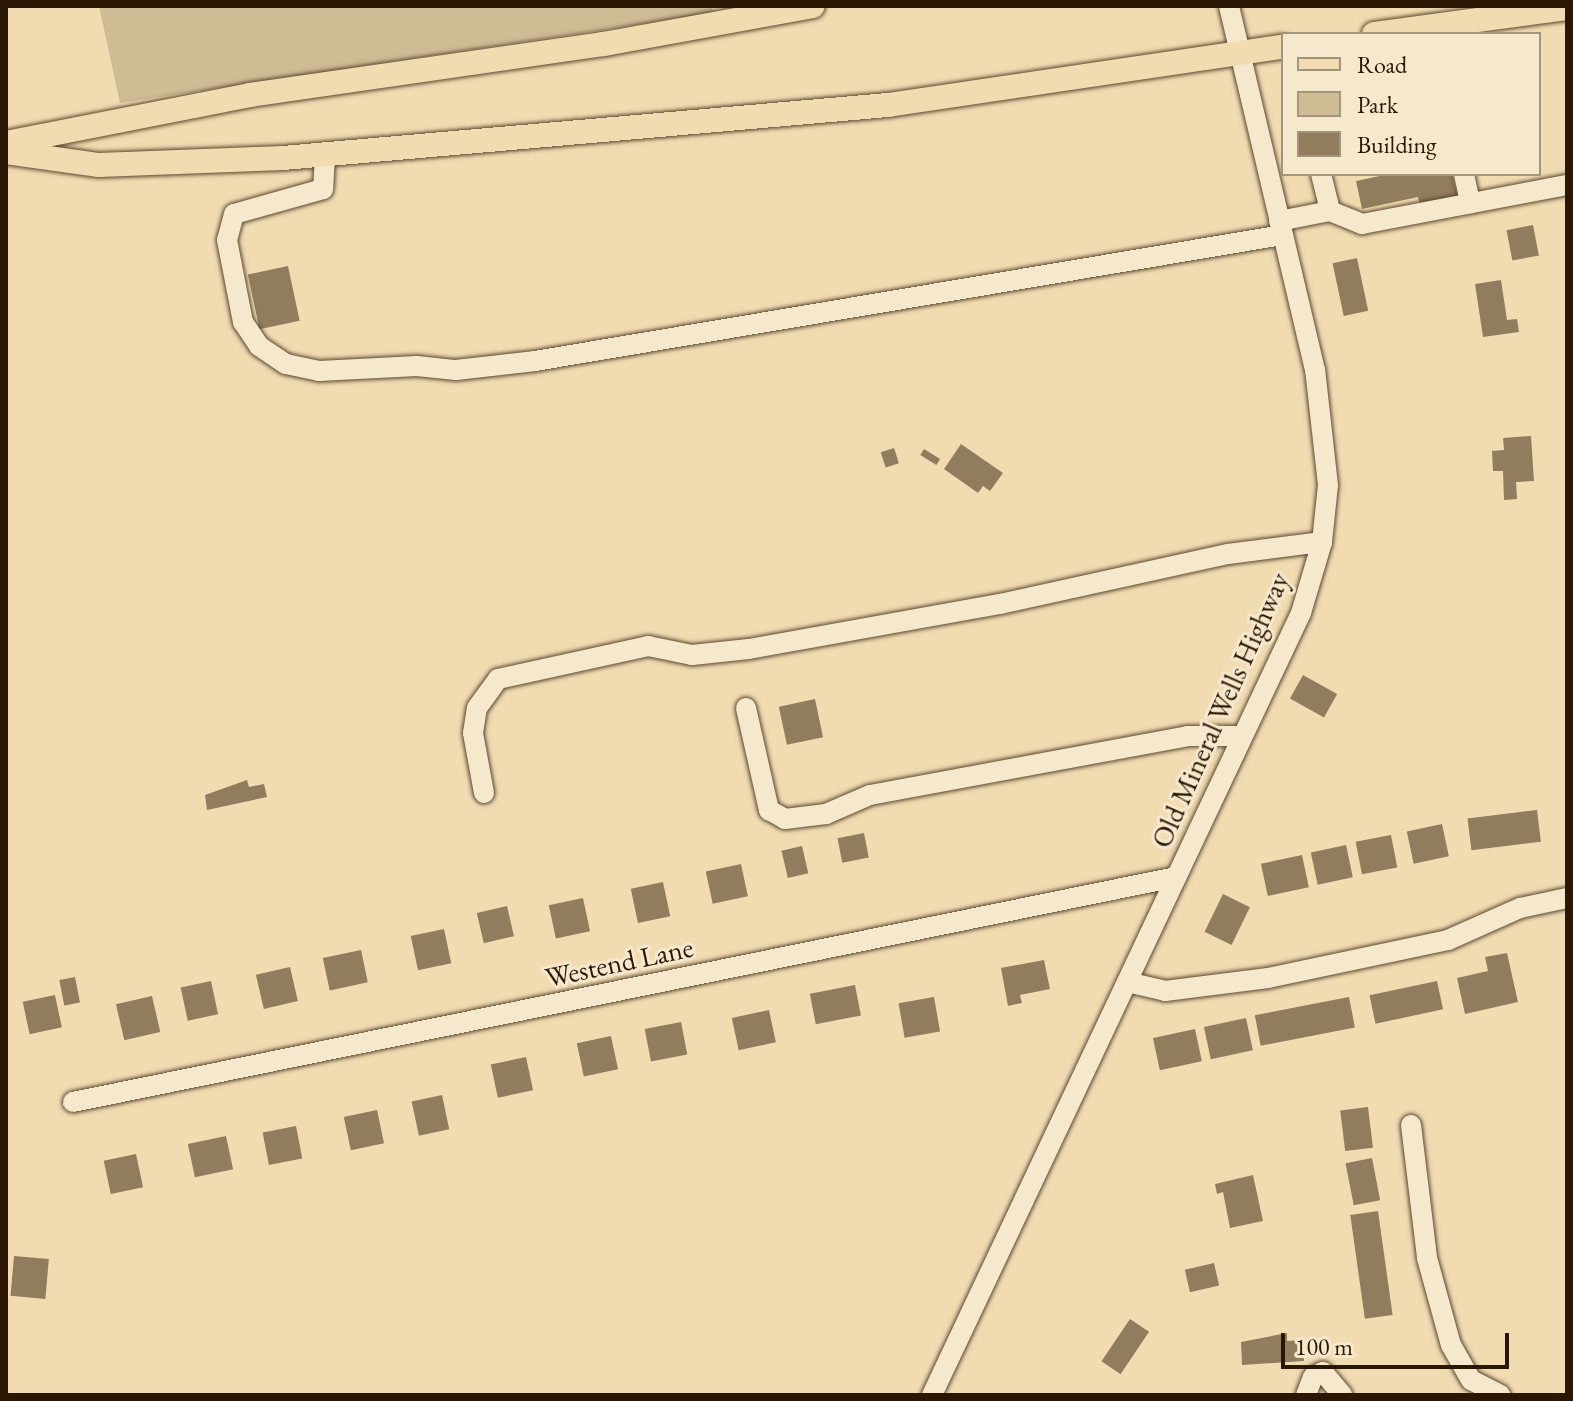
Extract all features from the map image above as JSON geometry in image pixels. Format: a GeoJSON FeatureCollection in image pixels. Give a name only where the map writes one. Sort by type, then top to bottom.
{"type":"FeatureCollection","features":[{"type":"Feature","properties":{"kind":"main road"},"geometry":{"type":"LineString","coordinates":[[6,143],[250,95],[604,44],[813,6]]}},
{"type":"Feature","properties":{"kind":"main road"},"geometry":{"type":"LineString","coordinates":[[1403,32],[1567,8]]}},
{"type":"Feature","properties":{"kind":"main road"},"geometry":{"type":"LineString","coordinates":[[1546,9],[1567,22]]}},
{"type":"Feature","properties":{"kind":"main road"},"geometry":{"type":"LineString","coordinates":[[6,152],[99,165],[325,154],[888,105],[1281,47]]}},
{"type":"Feature","properties":{"kind":"street","name":"Old Mineral Wells Highway"},"geometry":{"type":"LineString","coordinates":[[932,1395],[1301,613],[1322,542],[1328,485],[1324,427],[1229,6]]}},
{"type":"Feature","properties":{"kind":"street"},"geometry":{"type":"LineString","coordinates":[[325,154],[323,189],[234,214],[227,240],[243,322],[259,346],[286,364],[319,371],[417,366],[456,370],[535,361],[1281,228],[1330,211],[1362,224],[1567,185]]}},
{"type":"Feature","properties":{"kind":"street"},"geometry":{"type":"LineString","coordinates":[[1321,176],[1330,211]]}},
{"type":"Feature","properties":{"kind":"street"},"geometry":{"type":"LineString","coordinates":[[1464,176],[1470,203]]}},
{"type":"Feature","properties":{"kind":"street"},"geometry":{"type":"LineString","coordinates":[[484,793],[473,733],[477,708],[498,679],[648,646],[692,655],[749,649],[1000,604],[1228,554],[1322,542]]}},
{"type":"Feature","properties":{"kind":"street"},"geometry":{"type":"LineString","coordinates":[[746,708],[769,810],[785,819],[826,814],[870,795],[1187,736],[1242,736]]}},
{"type":"Feature","properties":{"kind":"street","name":"Westend Lane"},"geometry":{"type":"LineString","coordinates":[[73,1102],[1176,877]]}},
{"type":"Feature","properties":{"kind":"street"},"geometry":{"type":"LineString","coordinates":[[1127,982],[1165,991],[1268,978],[1448,940],[1520,908],[1567,898]]}},
{"type":"Feature","properties":{"kind":"street"},"geometry":{"type":"LineString","coordinates":[[1411,1125],[1427,1258],[1451,1345],[1471,1380],[1500,1395]]}},
{"type":"Feature","properties":{"kind":"street"},"geometry":{"type":"LineString","coordinates":[[1306,1395],[1313,1377],[1323,1372],[1342,1395]]}},
{"type":"Feature","properties":{"kind":"green space"},"geometry":{"type":"Polygon","coordinates":[[[99,6],[712,6],[713,13],[120,103],[99,6]]]}},
{"type":"Feature","properties":{"kind":"building"},"geometry":{"type":"Polygon","coordinates":[[[1380,176],[1452,176],[1458,198],[1420,206],[1418,197],[1362,209],[1356,181],[1380,176]]]}},
{"type":"Feature","properties":{"kind":"building"},"geometry":{"type":"Polygon","coordinates":[[[1533,225],[1539,255],[1512,261],[1506,230],[1533,225]]]}},
{"type":"Feature","properties":{"kind":"building"},"geometry":{"type":"Polygon","coordinates":[[[1357,258],[1368,311],[1344,316],[1333,263],[1357,258]]]}},
{"type":"Feature","properties":{"kind":"building"},"geometry":{"type":"Polygon","coordinates":[[[288,266],[300,321],[260,329],[248,275],[288,266]]]}},
{"type":"Feature","properties":{"kind":"building"},"geometry":{"type":"Polygon","coordinates":[[[1501,280],[1507,320],[1517,319],[1519,332],[1483,337],[1475,284],[1501,280]]]}},
{"type":"Feature","properties":{"kind":"building"},"geometry":{"type":"Polygon","coordinates":[[[1531,436],[1534,481],[1516,482],[1517,499],[1504,500],[1503,471],[1493,471],[1492,451],[1504,450],[1503,438],[1531,436]]]}},
{"type":"Feature","properties":{"kind":"building"},"geometry":{"type":"Polygon","coordinates":[[[961,444],[1003,473],[990,491],[983,486],[978,493],[944,469],[961,444]]]}},
{"type":"Feature","properties":{"kind":"building"},"geometry":{"type":"Polygon","coordinates":[[[894,448],[899,463],[886,468],[881,452],[894,448]]]}},
{"type":"Feature","properties":{"kind":"building"},"geometry":{"type":"Polygon","coordinates":[[[924,449],[940,459],[936,465],[920,455],[924,449]]]}},
{"type":"Feature","properties":{"kind":"building"},"geometry":{"type":"Polygon","coordinates":[[[1303,675],[1337,694],[1324,718],[1290,699],[1303,675]]]}},
{"type":"Feature","properties":{"kind":"building"},"geometry":{"type":"Polygon","coordinates":[[[815,699],[823,737],[787,745],[779,707],[815,699]]]}},
{"type":"Feature","properties":{"kind":"building"},"geometry":{"type":"Polygon","coordinates":[[[247,780],[249,787],[264,784],[267,797],[207,810],[205,795],[247,780]]]}},
{"type":"Feature","properties":{"kind":"building"},"geometry":{"type":"Polygon","coordinates":[[[1537,810],[1541,842],[1471,850],[1468,819],[1537,810]]]}},
{"type":"Feature","properties":{"kind":"building"},"geometry":{"type":"Polygon","coordinates":[[[1442,824],[1449,856],[1414,864],[1407,831],[1442,824]]]}},
{"type":"Feature","properties":{"kind":"building"},"geometry":{"type":"Polygon","coordinates":[[[864,833],[869,858],[842,863],[837,838],[864,833]]]}},
{"type":"Feature","properties":{"kind":"building"},"geometry":{"type":"Polygon","coordinates":[[[1391,835],[1397,867],[1362,874],[1356,842],[1391,835]]]}},
{"type":"Feature","properties":{"kind":"building"},"geometry":{"type":"Polygon","coordinates":[[[1346,845],[1353,877],[1318,885],[1311,852],[1346,845]]]}},
{"type":"Feature","properties":{"kind":"building"},"geometry":{"type":"Polygon","coordinates":[[[802,846],[808,873],[788,878],[782,851],[802,846]]]}},
{"type":"Feature","properties":{"kind":"building"},"geometry":{"type":"Polygon","coordinates":[[[1302,855],[1309,887],[1268,896],[1261,864],[1302,855]]]}},
{"type":"Feature","properties":{"kind":"building"},"geometry":{"type":"Polygon","coordinates":[[[741,864],[748,896],[713,904],[706,871],[741,864]]]}},
{"type":"Feature","properties":{"kind":"building"},"geometry":{"type":"Polygon","coordinates":[[[663,882],[670,916],[638,923],[631,889],[663,882]]]}},
{"type":"Feature","properties":{"kind":"building"},"geometry":{"type":"Polygon","coordinates":[[[1223,894],[1250,907],[1232,945],[1205,932],[1223,894]]]}},
{"type":"Feature","properties":{"kind":"building"},"geometry":{"type":"Polygon","coordinates":[[[583,898],[590,931],[556,939],[549,905],[583,898]]]}},
{"type":"Feature","properties":{"kind":"building"},"geometry":{"type":"Polygon","coordinates":[[[507,906],[514,936],[484,943],[477,913],[507,906]]]}},
{"type":"Feature","properties":{"kind":"building"},"geometry":{"type":"Polygon","coordinates":[[[444,929],[451,963],[418,970],[411,936],[444,929]]]}},
{"type":"Feature","properties":{"kind":"building"},"geometry":{"type":"Polygon","coordinates":[[[361,950],[368,982],[330,990],[323,958],[361,950]]]}},
{"type":"Feature","properties":{"kind":"building"},"geometry":{"type":"Polygon","coordinates":[[[1507,953],[1518,1002],[1465,1014],[1457,978],[1488,971],[1485,957],[1507,953]]]}},
{"type":"Feature","properties":{"kind":"building"},"geometry":{"type":"Polygon","coordinates":[[[1044,960],[1050,989],[1020,995],[1022,1003],[1008,1006],[1001,968],[1044,960]]]}},
{"type":"Feature","properties":{"kind":"building"},"geometry":{"type":"Polygon","coordinates":[[[290,967],[298,1001],[264,1009],[256,975],[290,967]]]}},
{"type":"Feature","properties":{"kind":"building"},"geometry":{"type":"Polygon","coordinates":[[[75,977],[80,1003],[64,1006],[59,980],[75,977]]]}},
{"type":"Feature","properties":{"kind":"building"},"geometry":{"type":"Polygon","coordinates":[[[211,981],[218,1014],[188,1021],[181,987],[211,981]]]}},
{"type":"Feature","properties":{"kind":"building"},"geometry":{"type":"Polygon","coordinates":[[[1437,981],[1443,1009],[1376,1024],[1370,995],[1437,981]]]}},
{"type":"Feature","properties":{"kind":"building"},"geometry":{"type":"Polygon","coordinates":[[[855,985],[861,1015],[816,1024],[810,994],[855,985]]]}},
{"type":"Feature","properties":{"kind":"building"},"geometry":{"type":"Polygon","coordinates":[[[55,995],[62,1027],[30,1034],[23,1002],[55,995]]]}},
{"type":"Feature","properties":{"kind":"building"},"geometry":{"type":"Polygon","coordinates":[[[152,996],[160,1032],[124,1040],[116,1004],[152,996]]]}},
{"type":"Feature","properties":{"kind":"building"},"geometry":{"type":"Polygon","coordinates":[[[934,997],[940,1031],[905,1038],[899,1003],[934,997]]]}},
{"type":"Feature","properties":{"kind":"building"},"geometry":{"type":"Polygon","coordinates":[[[1349,997],[1355,1027],[1261,1046],[1255,1015],[1349,997]]]}},
{"type":"Feature","properties":{"kind":"building"},"geometry":{"type":"Polygon","coordinates":[[[769,1010],[776,1042],[739,1050],[732,1018],[769,1010]]]}},
{"type":"Feature","properties":{"kind":"building"},"geometry":{"type":"Polygon","coordinates":[[[1246,1018],[1253,1050],[1211,1059],[1204,1027],[1246,1018]]]}},
{"type":"Feature","properties":{"kind":"building"},"geometry":{"type":"Polygon","coordinates":[[[681,1022],[687,1054],[651,1061],[645,1029],[681,1022]]]}},
{"type":"Feature","properties":{"kind":"building"},"geometry":{"type":"Polygon","coordinates":[[[1195,1029],[1202,1061],[1160,1070],[1153,1038],[1195,1029]]]}},
{"type":"Feature","properties":{"kind":"building"},"geometry":{"type":"Polygon","coordinates":[[[611,1036],[618,1069],[584,1077],[577,1043],[611,1036]]]}},
{"type":"Feature","properties":{"kind":"building"},"geometry":{"type":"Polygon","coordinates":[[[526,1057],[533,1090],[498,1098],[491,1064],[526,1057]]]}},
{"type":"Feature","properties":{"kind":"building"},"geometry":{"type":"Polygon","coordinates":[[[442,1095],[449,1129],[419,1136],[412,1101],[442,1095]]]}},
{"type":"Feature","properties":{"kind":"building"},"geometry":{"type":"Polygon","coordinates":[[[1368,1107],[1373,1148],[1345,1151],[1340,1110],[1368,1107]]]}},
{"type":"Feature","properties":{"kind":"building"},"geometry":{"type":"Polygon","coordinates":[[[377,1110],[384,1143],[351,1150],[344,1117],[377,1110]]]}},
{"type":"Feature","properties":{"kind":"building"},"geometry":{"type":"Polygon","coordinates":[[[296,1126],[302,1158],[269,1165],[263,1132],[296,1126]]]}},
{"type":"Feature","properties":{"kind":"building"},"geometry":{"type":"Polygon","coordinates":[[[226,1136],[233,1169],[195,1177],[188,1144],[226,1136]]]}},
{"type":"Feature","properties":{"kind":"building"},"geometry":{"type":"Polygon","coordinates":[[[136,1154],[143,1187],[111,1194],[104,1161],[136,1154]]]}},
{"type":"Feature","properties":{"kind":"building"},"geometry":{"type":"Polygon","coordinates":[[[1372,1158],[1380,1200],[1354,1205],[1345,1163],[1372,1158]]]}},
{"type":"Feature","properties":{"kind":"building"},"geometry":{"type":"Polygon","coordinates":[[[1253,1175],[1263,1221],[1230,1228],[1223,1192],[1217,1194],[1215,1184],[1253,1175]]]}},
{"type":"Feature","properties":{"kind":"building"},"geometry":{"type":"Polygon","coordinates":[[[1378,1211],[1393,1315],[1365,1319],[1350,1215],[1378,1211]]]}},
{"type":"Feature","properties":{"kind":"building"},"geometry":{"type":"Polygon","coordinates":[[[14,1256],[49,1259],[45,1299],[11,1296],[14,1256]]]}},
{"type":"Feature","properties":{"kind":"building"},"geometry":{"type":"Polygon","coordinates":[[[1214,1263],[1219,1285],[1190,1292],[1185,1270],[1214,1263]]]}},
{"type":"Feature","properties":{"kind":"building"},"geometry":{"type":"Polygon","coordinates":[[[1130,1319],[1149,1332],[1121,1374],[1101,1361],[1130,1319]]]}},
{"type":"Feature","properties":{"kind":"building"},"geometry":{"type":"Polygon","coordinates":[[[1287,1333],[1287,1341],[1303,1340],[1304,1361],[1242,1365],[1241,1342],[1287,1333]]]}}]}
